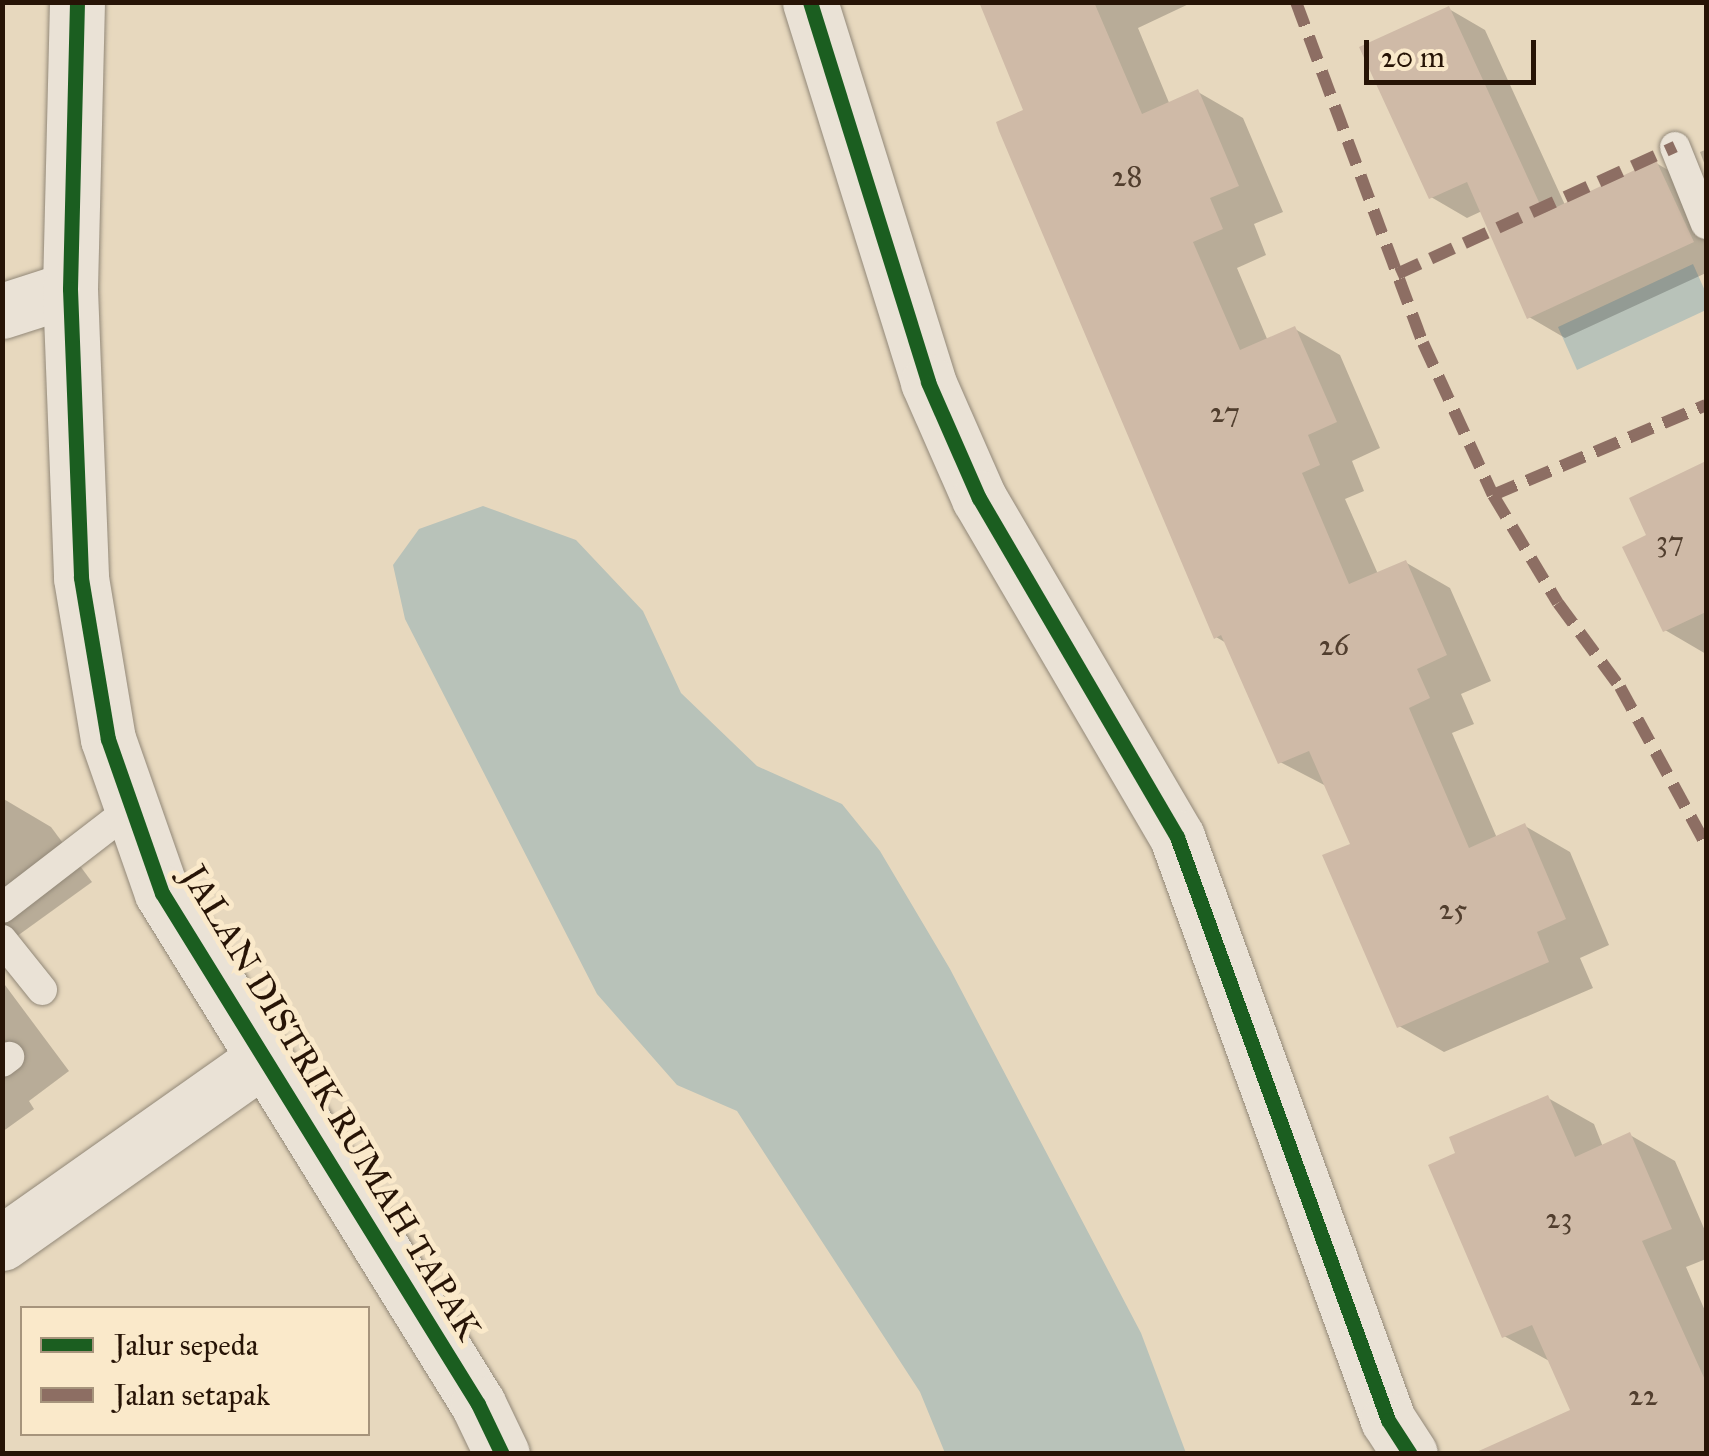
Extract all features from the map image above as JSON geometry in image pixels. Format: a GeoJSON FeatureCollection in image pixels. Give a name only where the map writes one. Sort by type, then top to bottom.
{"type":"FeatureCollection","features":[{"type":"Feature","properties":{"kind":"street","name":"JALAN DISTRIK RUMAH TAPAK"},"geometry":{"type":"LineString","coordinates":[[77,2],[70,289],[81,578],[108,739],[162,893],[478,1404],[502,1454]]}},
{"type":"Feature","properties":{"kind":"street"},"geometry":{"type":"LineString","coordinates":[[810,2],[928,382],[980,498],[1176,837],[1388,1420],[1410,1454]]}},
{"type":"Feature","properties":{"kind":"street"},"geometry":{"type":"LineString","coordinates":[[2,312],[70,289]]}},
{"type":"Feature","properties":{"kind":"street"},"geometry":{"type":"LineString","coordinates":[[2,1243],[264,1058]]}},
{"type":"Feature","properties":{"kind":"lane"},"geometry":{"type":"LineString","coordinates":[[1674,147],[1706,224]]}},
{"type":"Feature","properties":{"kind":"lane"},"geometry":{"type":"LineString","coordinates":[[2,908],[132,808]]}},
{"type":"Feature","properties":{"kind":"lane"},"geometry":{"type":"LineString","coordinates":[[2,940],[42,990]]}},
{"type":"Feature","properties":{"kind":"shaded area"},"geometry":{"type":"Polygon","coordinates":[[[1693,264],[1706,293],[1706,310],[1577,370],[1558,327],[1693,264]]]}},
{"type":"Feature","properties":{"kind":"shaded area"},"geometry":{"type":"Polygon","coordinates":[[[483,506],[576,540],[643,611],[681,693],[757,766],[842,804],[880,851],[950,969],[1141,1333],[1186,1453],[945,1453],[920,1392],[737,1111],[677,1085],[597,994],[405,619],[393,565],[419,529],[483,506]]]}},
{"type":"Feature","properties":{"kind":"building"},"geometry":{"type":"Polygon","coordinates":[[[979,2],[1094,2],[1142,114],[1198,89],[1239,186],[1210,198],[1223,229],[1193,242],[1240,350],[1295,326],[1337,422],[1308,435],[1320,465],[1302,473],[1349,584],[1406,560],[1447,655],[1417,669],[1430,698],[1409,708],[1469,848],[1525,823],[1566,919],[1537,932],[1549,962],[1397,1028],[1322,855],[1350,844],[1309,751],[1278,764],[1221,635],[1214,639],[999,131],[996,122],[1023,110],[979,2]]]}},
{"type":"Feature","properties":{"kind":"building"},"geometry":{"type":"Polygon","coordinates":[[[1449,6],[1544,213],[1656,160],[1694,242],[1527,319],[1467,182],[1429,199],[1359,47],[1449,6]]]}},
{"type":"Feature","properties":{"kind":"building"},"geometry":{"type":"Polygon","coordinates":[[[1706,461],[1706,612],[1663,632],[1622,547],[1646,535],[1629,498],[1706,461]]]}},
{"type":"Feature","properties":{"kind":"building"},"geometry":{"type":"Polygon","coordinates":[[[1548,1095],[1575,1157],[1630,1132],[1672,1229],[1642,1241],[1706,1382],[1706,1454],[1472,1454],[1570,1410],[1532,1325],[1502,1338],[1428,1165],[1455,1153],[1449,1137],[1548,1095]]]}},
{"type":"Feature","properties":{"kind":"marked path"},"geometry":{"type":"LineString","coordinates":[[1296,2],[1423,343],[1493,495],[1558,603],[1620,687],[1706,845]]}},
{"type":"Feature","properties":{"kind":"marked path"},"geometry":{"type":"LineString","coordinates":[[1397,274],[1675,147]]}},
{"type":"Feature","properties":{"kind":"marked path"},"geometry":{"type":"LineString","coordinates":[[1493,495],[1706,405]]}},
{"type":"Feature","properties":{"kind":"cycle path"},"geometry":{"type":"LineString","coordinates":[[77,2],[70,289],[81,578],[108,739],[162,893],[478,1404],[502,1454]]}},
{"type":"Feature","properties":{"kind":"cycle path"},"geometry":{"type":"LineString","coordinates":[[810,2],[928,382],[979,498],[1177,837],[1388,1420],[1410,1454]]}}]}
